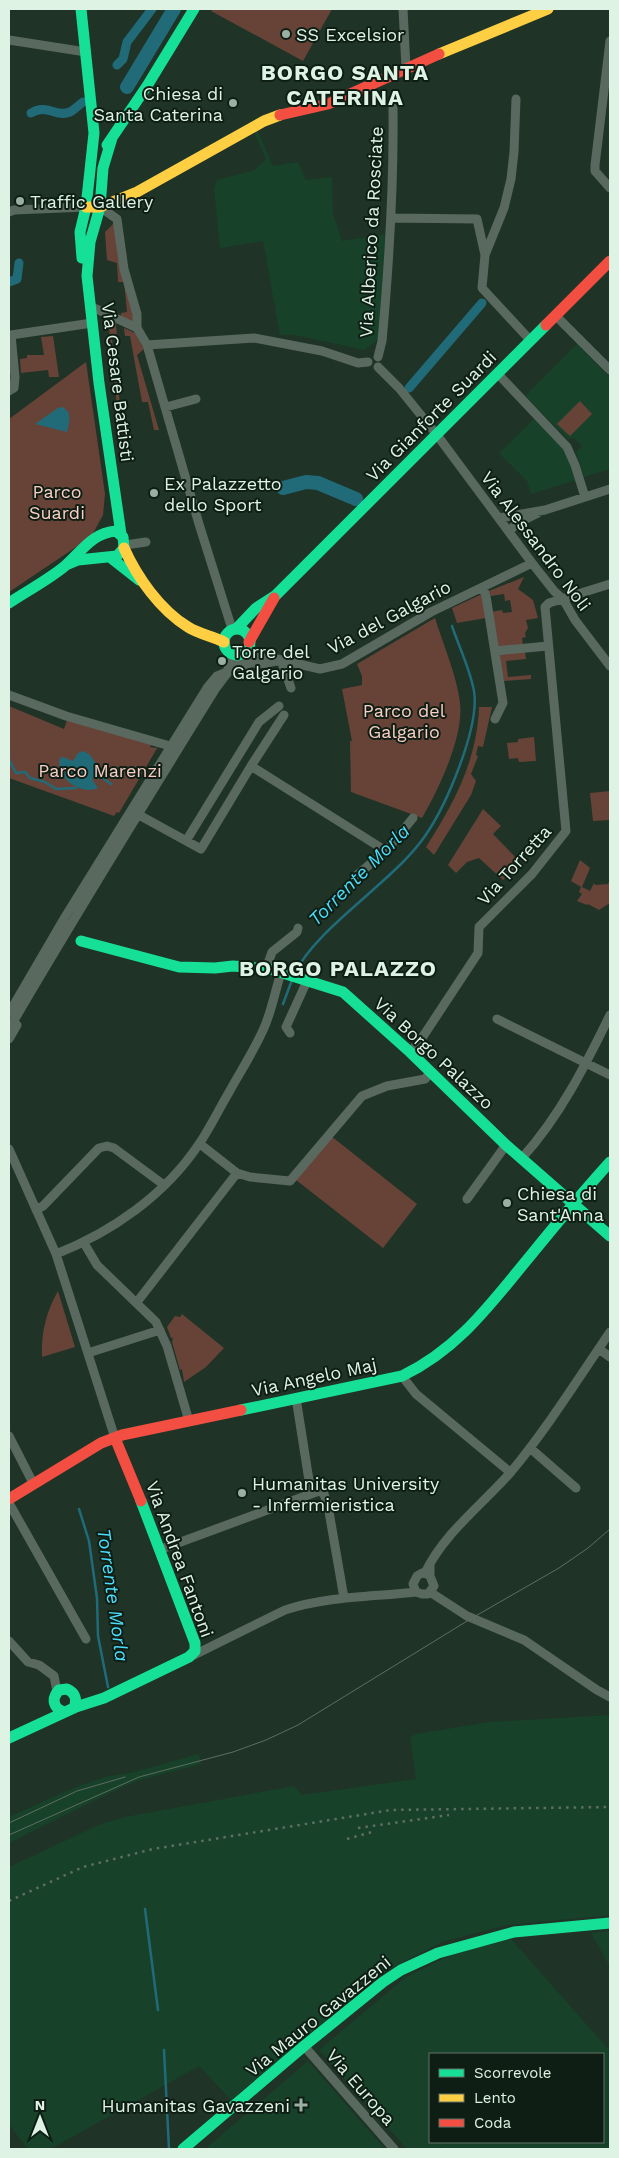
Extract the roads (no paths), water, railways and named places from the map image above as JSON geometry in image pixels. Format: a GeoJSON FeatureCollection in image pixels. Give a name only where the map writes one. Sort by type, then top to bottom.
{"type":"FeatureCollection","features":[{"type":"Feature","properties":{"kind":"street"},"geometry":{"type":"LineString","coordinates":[[81,9],[101,186]]}},
{"type":"Feature","properties":{"kind":"street"},"geometry":{"type":"LineString","coordinates":[[90,167],[147,86],[194,9]]}},
{"type":"Feature","properties":{"kind":"street"},"geometry":{"type":"LineString","coordinates":[[9,212],[14,210],[100,207],[151,185],[264,120],[284,113],[328,104],[406,68],[548,9]]}},
{"type":"Feature","properties":{"kind":"street"},"geometry":{"type":"LineString","coordinates":[[402,12],[406,68]]}},
{"type":"Feature","properties":{"kind":"street"},"geometry":{"type":"LineString","coordinates":[[9,40],[86,52]]}},
{"type":"Feature","properties":{"kind":"street"},"geometry":{"type":"LineString","coordinates":[[610,41],[595,171],[610,188]]}},
{"type":"Feature","properties":{"kind":"street"},"geometry":{"type":"LineString","coordinates":[[516,99],[511,179],[504,208],[485,255],[482,288],[531,341]]}},
{"type":"Feature","properties":{"kind":"street","name":"Via Alberico da Rosciate"},"geometry":{"type":"LineString","coordinates":[[378,357],[381,351],[383,335],[394,157],[393,108]]}},
{"type":"Feature","properties":{"kind":"street"},"geometry":{"type":"LineString","coordinates":[[94,133],[98,138],[112,138]]}},
{"type":"Feature","properties":{"kind":"street","name":"Via Cesare Battisti"},"geometry":{"type":"LineString","coordinates":[[94,133],[86,207],[80,232],[81,255],[87,276],[121,534]]}},
{"type":"Feature","properties":{"kind":"street"},"geometry":{"type":"LineString","coordinates":[[101,186],[112,138]]}},
{"type":"Feature","properties":{"kind":"street","name":"Via Cesare Battisti"},"geometry":{"type":"LineString","coordinates":[[87,276],[90,242],[100,207],[101,186]]}},
{"type":"Feature","properties":{"kind":"street"},"geometry":{"type":"LineString","coordinates":[[100,207],[117,219],[124,270],[138,314],[136,328]]}},
{"type":"Feature","properties":{"kind":"street"},"geometry":{"type":"LineString","coordinates":[[390,218],[477,219],[485,255]]}},
{"type":"Feature","properties":{"kind":"street","name":"Via Gianforte Suardi"},"geometry":{"type":"LineString","coordinates":[[231,632],[256,608],[276,595],[610,261]]}},
{"type":"Feature","properties":{"kind":"street"},"geometry":{"type":"LineString","coordinates":[[90,306],[136,328],[147,345],[231,632],[250,663]]}},
{"type":"Feature","properties":{"kind":"street"},"geometry":{"type":"LineString","coordinates":[[556,316],[610,370]]}},
{"type":"Feature","properties":{"kind":"street"},"geometry":{"type":"LineString","coordinates":[[9,391],[14,388],[15,376],[11,335],[92,323]]}},
{"type":"Feature","properties":{"kind":"street"},"geometry":{"type":"LineString","coordinates":[[147,345],[254,338],[322,351],[358,363],[368,362]]}},
{"type":"Feature","properties":{"kind":"street","name":"Via Alberico da Rosciate"},"geometry":{"type":"LineString","coordinates":[[378,357],[370,357],[368,362],[370,367],[378,367],[399,388],[437,435]]}},
{"type":"Feature","properties":{"kind":"street","name":"Via Alberico da Rosciate"},"geometry":{"type":"LineString","coordinates":[[378,357],[381,362],[378,367]]}},
{"type":"Feature","properties":{"kind":"street"},"geometry":{"type":"LineString","coordinates":[[498,374],[567,447],[585,497]]}},
{"type":"Feature","properties":{"kind":"street"},"geometry":{"type":"LineString","coordinates":[[166,406],[196,399]]}},
{"type":"Feature","properties":{"kind":"street","name":"Via Alessandro Noli"},"geometry":{"type":"LineString","coordinates":[[437,435],[532,563],[554,591],[563,599],[575,620],[610,666]]}},
{"type":"Feature","properties":{"kind":"street"},"geometry":{"type":"LineString","coordinates":[[509,532],[516,524],[546,510],[610,489]]}},
{"type":"Feature","properties":{"kind":"street","name":"Via Cesare Battisti"},"geometry":{"type":"LineString","coordinates":[[101,535],[115,492]]}},
{"type":"Feature","properties":{"kind":"street"},"geometry":{"type":"LineString","coordinates":[[499,518],[546,510]]}},
{"type":"Feature","properties":{"kind":"street"},"geometry":{"type":"LineString","coordinates":[[9,603],[66,564],[75,554],[101,535],[113,530],[121,534],[128,558],[142,582]]}},
{"type":"Feature","properties":{"kind":"street"},"geometry":{"type":"LineString","coordinates":[[9,1013],[141,816],[206,703],[242,649],[248,634],[242,629],[231,632],[198,631],[182,622],[142,582],[98,548],[101,535]]}},
{"type":"Feature","properties":{"kind":"street"},"geometry":{"type":"LineString","coordinates":[[66,564],[78,560],[119,555],[125,547],[146,542]]}},
{"type":"Feature","properties":{"kind":"street","name":"Via del Galgario"},"geometry":{"type":"LineString","coordinates":[[242,649],[256,658],[281,660],[320,669],[342,664],[432,612],[532,563]]}},
{"type":"Feature","properties":{"kind":"street"},"geometry":{"type":"LineString","coordinates":[[563,599],[610,584]]}},
{"type":"Feature","properties":{"kind":"street"},"geometry":{"type":"LineString","coordinates":[[482,587],[503,703],[495,719]]}},
{"type":"Feature","properties":{"kind":"street","name":"Via Gianforte Suardi"},"geometry":{"type":"LineString","coordinates":[[242,649],[276,595]]}},
{"type":"Feature","properties":{"kind":"street","name":"Via Torretta"},"geometry":{"type":"LineString","coordinates":[[410,1052],[420,1041],[478,953],[479,927],[532,874],[566,832],[545,607],[549,603],[563,599]]}},
{"type":"Feature","properties":{"kind":"street"},"geometry":{"type":"LineString","coordinates":[[495,651],[548,646]]}},
{"type":"Feature","properties":{"kind":"street"},"geometry":{"type":"LineString","coordinates":[[281,660],[291,688]]}},
{"type":"Feature","properties":{"kind":"street","name":"Via del Galgario"},"geometry":{"type":"LineString","coordinates":[[228,671],[250,663],[263,664],[281,660]]}},
{"type":"Feature","properties":{"kind":"street"},"geometry":{"type":"LineString","coordinates":[[9,1028],[170,746],[211,682],[228,671]]}},
{"type":"Feature","properties":{"kind":"street"},"geometry":{"type":"LineString","coordinates":[[9,696],[66,716],[170,746]]}},
{"type":"Feature","properties":{"kind":"street"},"geometry":{"type":"LineString","coordinates":[[186,841],[259,722],[279,706]]}},
{"type":"Feature","properties":{"kind":"street"},"geometry":{"type":"LineString","coordinates":[[141,816],[201,849],[251,766],[284,716]]}},
{"type":"Feature","properties":{"kind":"street"},"geometry":{"type":"LineString","coordinates":[[251,766],[386,851]]}},
{"type":"Feature","properties":{"kind":"street"},"geometry":{"type":"LineString","coordinates":[[357,874],[386,851],[413,818]]}},
{"type":"Feature","properties":{"kind":"street"},"geometry":{"type":"LineString","coordinates":[[266,969],[272,952],[296,932],[298,928]]}},
{"type":"Feature","properties":{"kind":"street"},"geometry":{"type":"LineString","coordinates":[[60,938],[80,941]]}},
{"type":"Feature","properties":{"kind":"street"},"geometry":{"type":"LineString","coordinates":[[9,1039],[60,938]]}},
{"type":"Feature","properties":{"kind":"street","name":"Via Borgo Palazzo"},"geometry":{"type":"LineString","coordinates":[[80,941],[179,967],[215,968],[234,966],[266,969],[342,992],[410,1052],[506,1145],[610,1236]]}},
{"type":"Feature","properties":{"kind":"street"},"geometry":{"type":"LineString","coordinates":[[56,1254],[84,1243],[131,1215],[164,1185],[200,1144],[265,1027],[282,973]]}},
{"type":"Feature","properties":{"kind":"street"},"geometry":{"type":"LineString","coordinates":[[290,1033],[286,1027],[305,981]]}},
{"type":"Feature","properties":{"kind":"street"},"geometry":{"type":"LineString","coordinates":[[522,1158],[549,1125],[568,1097],[610,1015]]}},
{"type":"Feature","properties":{"kind":"street"},"geometry":{"type":"LineString","coordinates":[[498,1019],[610,1075]]}},
{"type":"Feature","properties":{"kind":"street"},"geometry":{"type":"LineString","coordinates":[[200,1144],[238,1173],[250,1177],[290,1181],[362,1096],[387,1086],[425,1079],[430,1073]]}},
{"type":"Feature","properties":{"kind":"street"},"geometry":{"type":"LineString","coordinates":[[467,1199],[506,1145]]}},
{"type":"Feature","properties":{"kind":"street"},"geometry":{"type":"LineString","coordinates":[[36,1210],[43,1206],[99,1148],[107,1146],[114,1148],[164,1185]]}},
{"type":"Feature","properties":{"kind":"street"},"geometry":{"type":"LineString","coordinates":[[9,1149],[56,1254],[115,1438]]}},
{"type":"Feature","properties":{"kind":"street","name":"Via Angelo Maj"},"geometry":{"type":"LineString","coordinates":[[9,1499],[102,1443],[115,1438],[402,1376],[435,1358],[462,1336],[572,1204],[610,1162]]}},
{"type":"Feature","properties":{"kind":"street"},"geometry":{"type":"LineString","coordinates":[[137,1302],[238,1173]]}},
{"type":"Feature","properties":{"kind":"street"},"geometry":{"type":"LineString","coordinates":[[84,1243],[96,1262],[156,1322],[167,1346],[189,1422]]}},
{"type":"Feature","properties":{"kind":"street"},"geometry":{"type":"LineString","coordinates":[[88,1353],[160,1330]]}},
{"type":"Feature","properties":{"kind":"street"},"geometry":{"type":"LineString","coordinates":[[9,1738],[69,1710],[104,1698],[194,1650],[208,1647],[285,1610],[318,1601],[400,1594],[415,1589],[425,1594],[430,1592],[434,1583],[428,1574],[433,1557],[482,1500],[494,1491],[530,1448],[550,1422],[610,1332]]}},
{"type":"Feature","properties":{"kind":"street"},"geometry":{"type":"LineString","coordinates":[[598,1349],[610,1357]]}},
{"type":"Feature","properties":{"kind":"street"},"geometry":{"type":"LineString","coordinates":[[402,1376],[416,1394],[510,1472]]}},
{"type":"Feature","properties":{"kind":"street"},"geometry":{"type":"LineString","coordinates":[[296,1398],[311,1493]]}},
{"type":"Feature","properties":{"kind":"street","name":"Via Andrea Fantoni"},"geometry":{"type":"LineString","coordinates":[[131,1474],[129,1451],[138,1432]]}},
{"type":"Feature","properties":{"kind":"street"},"geometry":{"type":"LineString","coordinates":[[9,1436],[33,1483]]}},
{"type":"Feature","properties":{"kind":"street","name":"Via Andrea Fantoni"},"geometry":{"type":"LineString","coordinates":[[115,1438],[131,1474],[194,1650]]}},
{"type":"Feature","properties":{"kind":"street"},"geometry":{"type":"LineString","coordinates":[[530,1448],[576,1488]]}},
{"type":"Feature","properties":{"kind":"street"},"geometry":{"type":"LineString","coordinates":[[159,1550],[319,1491],[324,1494],[328,1506],[344,1598]]}},
{"type":"Feature","properties":{"kind":"street"},"geometry":{"type":"LineString","coordinates":[[9,1503],[86,1639]]}},
{"type":"Feature","properties":{"kind":"street"},"geometry":{"type":"LineString","coordinates":[[415,1589],[415,1578],[419,1574],[428,1574]]}},
{"type":"Feature","properties":{"kind":"street"},"geometry":{"type":"LineString","coordinates":[[430,1592],[467,1616],[524,1640],[596,1690],[610,1696]]}},
{"type":"Feature","properties":{"kind":"street"},"geometry":{"type":"LineString","coordinates":[[9,1641],[28,1662],[39,1665],[54,1676],[57,1691],[53,1703],[57,1709],[69,1710]]}},
{"type":"Feature","properties":{"kind":"street"},"geometry":{"type":"LineString","coordinates":[[57,1691],[65,1689],[73,1692],[76,1698],[69,1710]]}},
{"type":"Feature","properties":{"kind":"street","name":"Via Mauro Gavazzeni"},"geometry":{"type":"LineString","coordinates":[[187,2146],[304,2046],[400,1970],[438,1954],[514,1932],[610,1923]]}},
{"type":"Feature","properties":{"kind":"street","name":"Via Europa"},"geometry":{"type":"LineString","coordinates":[[304,2046],[394,2149]]}},
{"type":"Feature","properties":{"kind":"water"},"geometry":{"type":"Polygon","coordinates":[[[62,407],[69,414],[67,432],[35,424],[58,408],[62,407]]]}},
{"type":"Feature","properties":{"kind":"water"},"geometry":{"type":"Polygon","coordinates":[[[83,751],[89,754],[100,769],[92,779],[98,788],[91,790],[77,787],[70,783],[61,772],[60,758],[63,757],[73,761],[78,753],[83,751]]]}},
{"type":"Feature","properties":{"kind":"waterway"},"geometry":{"type":"LineString","coordinates":[[117,65],[123,59],[127,42],[152,9]]}},
{"type":"Feature","properties":{"kind":"waterway","name":"Torrente Morla"},"geometry":{"type":"LineString","coordinates":[[127,87],[174,9]]}},
{"type":"Feature","properties":{"kind":"waterway"},"geometry":{"type":"LineString","coordinates":[[31,113],[42,109],[65,113],[72,111],[83,102]]}},
{"type":"Feature","properties":{"kind":"waterway"},"geometry":{"type":"LineString","coordinates":[[9,282],[17,279],[19,263]]}},
{"type":"Feature","properties":{"kind":"waterway"},"geometry":{"type":"LineString","coordinates":[[409,388],[482,303]]}},
{"type":"Feature","properties":{"kind":"waterway"},"geometry":{"type":"LineString","coordinates":[[283,488],[306,482],[318,483],[356,499]]}},
{"type":"Feature","properties":{"kind":"waterway","name":"Torrente Morla"},"geometry":{"type":"LineString","coordinates":[[295,973],[301,962],[320,939],[414,850],[425,836],[442,806],[467,745],[474,706],[472,683],[452,626]]}},
{"type":"Feature","properties":{"kind":"waterway"},"geometry":{"type":"LineString","coordinates":[[9,750],[9,760],[16,773],[25,772],[30,778],[45,782],[56,789],[76,788]]}},
{"type":"Feature","properties":{"kind":"waterway"},"geometry":{"type":"LineString","coordinates":[[95,777],[102,778]]}},
{"type":"Feature","properties":{"kind":"waterway"},"geometry":{"type":"LineString","coordinates":[[104,779],[111,784]]}},
{"type":"Feature","properties":{"kind":"waterway","name":"Torrente Morla"},"geometry":{"type":"LineString","coordinates":[[283,1004],[292,980]]}},
{"type":"Feature","properties":{"kind":"waterway","name":"Torrente Morla"},"geometry":{"type":"LineString","coordinates":[[79,1509],[89,1541],[97,1598],[98,1636],[108,1687]]}},
{"type":"Feature","properties":{"kind":"waterway","name":"Torrente Morla"},"geometry":{"type":"LineString","coordinates":[[145,1909],[158,2010]]}},
{"type":"Feature","properties":{"kind":"waterway","name":"Torrente Morla"},"geometry":{"type":"LineString","coordinates":[[164,2050],[169,2149]]}},
{"type":"Feature","properties":{"kind":"tram line"},"geometry":{"type":"LineString","coordinates":[[9,1835],[139,1777],[233,1752],[266,1740],[298,1725],[472,1618],[559,1568],[588,1548],[610,1529]]}},
{"type":"Feature","properties":{"kind":"tram line"},"geometry":{"type":"LineString","coordinates":[[9,1823],[77,1791],[125,1777]]}},
{"type":"Feature","properties":{"kind":"railway"},"geometry":{"type":"LineString","coordinates":[[9,1901],[83,1867],[153,1849],[391,1810],[610,1807]]}},
{"type":"Feature","properties":{"kind":"railway"},"geometry":{"type":"LineString","coordinates":[[358,1828],[449,1815]]}},
{"type":"Feature","properties":{"kind":"railway"},"geometry":{"type":"LineString","coordinates":[[347,1839],[372,1832]]}},
{"type":"Feature","properties":{"kind":"place","name":"SS Excelsior"},"geometry":{"type":"Point","coordinates":[286,34]}},
{"type":"Feature","properties":{"kind":"place","name":"Chiesa di Santa Caterina"},"geometry":{"type":"Point","coordinates":[233,103]}},
{"type":"Feature","properties":{"kind":"place","name":"Traffic Gallery"},"geometry":{"type":"Point","coordinates":[20,201]}},
{"type":"Feature","properties":{"kind":"place","name":"Ex Palazzetto dello Sport"},"geometry":{"type":"Point","coordinates":[154,493]}},
{"type":"Feature","properties":{"kind":"place","name":"Torre del Galgario"},"geometry":{"type":"Point","coordinates":[222,661]}},
{"type":"Feature","properties":{"kind":"place","name":"Chiesa di Sant'Anna"},"geometry":{"type":"Point","coordinates":[507,1203]}},
{"type":"Feature","properties":{"kind":"place","name":"Humanitas University - Infermieristica"},"geometry":{"type":"Point","coordinates":[242,1493]}},
{"type":"Feature","properties":{"kind":"place","name":"Humanitas Gavazzeni"},"geometry":{"type":"Point","coordinates":[301,2105]}},
{"type":"Feature","properties":{"kind":"district","name":"BORGO SANTA CATERINA"},"geometry":{"type":"Point","coordinates":[345,84]}},
{"type":"Feature","properties":{"kind":"district","name":"BORGO PALAZZO"},"geometry":{"type":"Point","coordinates":[338,968]}},
{"type":"Feature","properties":{"kind":"park label","name":"Parco Suardi"},"geometry":{"type":"Point","coordinates":[57,501]}},
{"type":"Feature","properties":{"kind":"park label","name":"Parco del Galgario"},"geometry":{"type":"Point","coordinates":[404,720]}},
{"type":"Feature","properties":{"kind":"park label","name":"Parco Marenzi"},"geometry":{"type":"Point","coordinates":[100,770]}}]}
